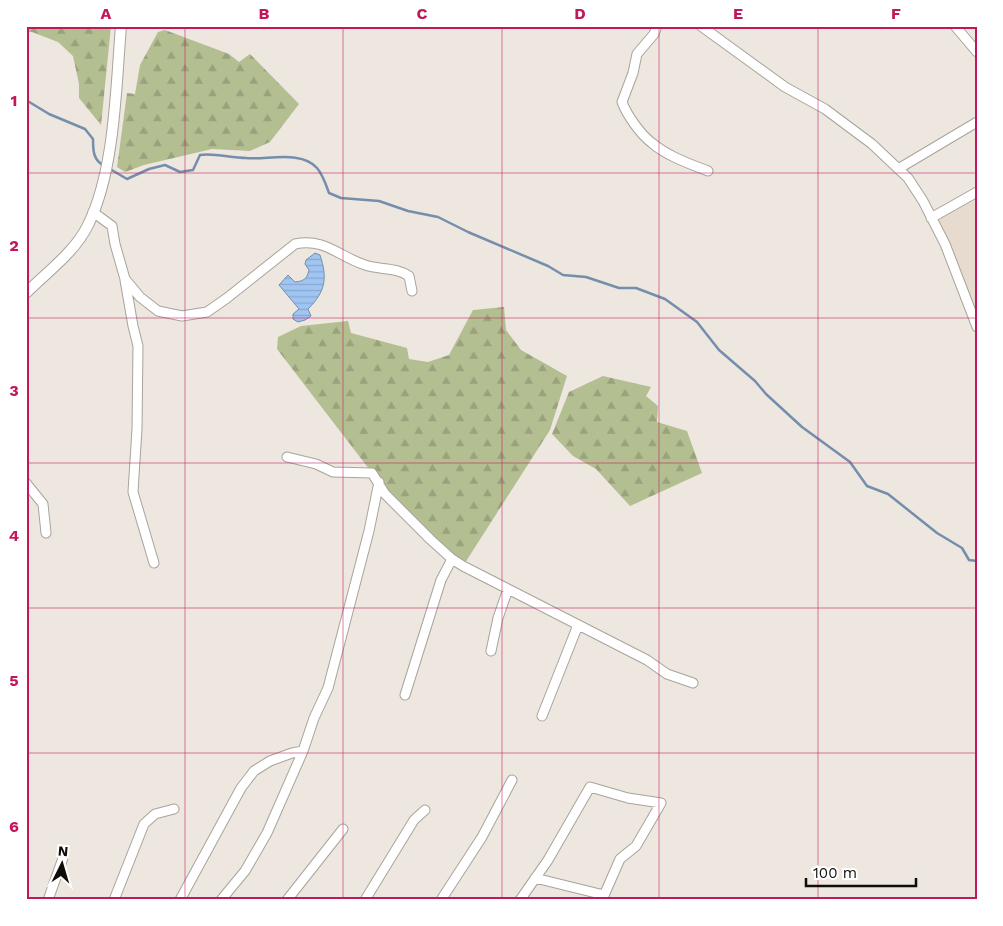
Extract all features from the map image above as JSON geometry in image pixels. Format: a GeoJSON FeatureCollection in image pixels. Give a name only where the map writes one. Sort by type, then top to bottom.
{"type":"FeatureCollection","features":[{"type":"Feature","properties":{"kind":"street"},"geometry":{"type":"LineString","coordinates":[[26,293],[75,244],[88,226],[93,212],[106,168],[121,26]]}},
{"type":"Feature","properties":{"kind":"street"},"geometry":{"type":"LineString","coordinates":[[657,26],[654,34],[637,54],[633,73],[622,102],[626,112],[651,143],[687,163],[708,172]]}},
{"type":"Feature","properties":{"kind":"street"},"geometry":{"type":"LineString","coordinates":[[701,26],[785,87],[825,109],[872,144],[908,178],[932,218],[973,302],[977,325]]}},
{"type":"Feature","properties":{"kind":"street"},"geometry":{"type":"LineString","coordinates":[[955,26],[976,49]]}},
{"type":"Feature","properties":{"kind":"street"},"geometry":{"type":"LineString","coordinates":[[898,169],[977,122]]}},
{"type":"Feature","properties":{"kind":"street"},"geometry":{"type":"LineString","coordinates":[[932,218],[977,192]]}},
{"type":"Feature","properties":{"kind":"street"},"geometry":{"type":"LineString","coordinates":[[93,212],[112,226],[138,346],[137,429],[133,492],[154,563]]}},
{"type":"Feature","properties":{"kind":"street"},"geometry":{"type":"LineString","coordinates":[[125,279],[140,297],[158,311],[182,316],[207,312],[295,244],[308,242],[326,246],[365,265],[402,271],[409,276],[412,291]]}},
{"type":"Feature","properties":{"kind":"street"},"geometry":{"type":"LineString","coordinates":[[287,457],[316,464],[332,472],[372,473],[385,494],[452,558],[508,589],[647,660],[667,674],[693,683]]}},
{"type":"Feature","properties":{"kind":"street"},"geometry":{"type":"LineString","coordinates":[[221,900],[244,871],[267,833],[328,688],[369,531],[379,482]]}},
{"type":"Feature","properties":{"kind":"street"},"geometry":{"type":"LineString","coordinates":[[26,484],[43,504],[46,533]]}},
{"type":"Feature","properties":{"kind":"street"},"geometry":{"type":"LineString","coordinates":[[405,695],[441,580],[452,558]]}},
{"type":"Feature","properties":{"kind":"street"},"geometry":{"type":"LineString","coordinates":[[491,651],[498,618],[508,589]]}},
{"type":"Feature","properties":{"kind":"street"},"geometry":{"type":"LineString","coordinates":[[542,716],[578,625]]}},
{"type":"Feature","properties":{"kind":"street"},"geometry":{"type":"LineString","coordinates":[[180,900],[241,788],[254,771],[270,761],[303,750]]}},
{"type":"Feature","properties":{"kind":"street"},"geometry":{"type":"LineString","coordinates":[[441,900],[482,837],[512,780]]}},
{"type":"Feature","properties":{"kind":"street"},"geometry":{"type":"LineString","coordinates":[[520,900],[535,878],[548,860],[590,787],[628,798],[661,803],[636,846],[620,859],[603,898],[535,878]]}},
{"type":"Feature","properties":{"kind":"street"},"geometry":{"type":"LineString","coordinates":[[114,900],[144,824],[155,814],[174,809]]}},
{"type":"Feature","properties":{"kind":"street"},"geometry":{"type":"LineString","coordinates":[[365,900],[414,820],[425,810]]}},
{"type":"Feature","properties":{"kind":"street"},"geometry":{"type":"LineString","coordinates":[[288,900],[343,829]]}},
{"type":"Feature","properties":{"kind":"street"},"geometry":{"type":"LineString","coordinates":[[48,900],[63,858]]}},
{"type":"Feature","properties":{"kind":"shaded area"},"geometry":{"type":"Polygon","coordinates":[[[977,192],[977,327],[931,218],[977,192]]]}},
{"type":"Feature","properties":{"kind":"green space"},"geometry":{"type":"Polygon","coordinates":[[[26,26],[111,26],[101,125],[79,98],[79,84],[73,56],[58,42],[32,32],[26,32],[26,26]]]}},
{"type":"Feature","properties":{"kind":"green space"},"geometry":{"type":"Polygon","coordinates":[[[165,30],[229,54],[239,62],[250,54],[299,104],[270,142],[250,151],[212,149],[144,165],[125,172],[117,167],[127,93],[135,94],[140,65],[158,32],[165,30]]]}},
{"type":"Feature","properties":{"kind":"green space"},"geometry":{"type":"Polygon","coordinates":[[[504,307],[506,330],[521,350],[567,376],[550,430],[463,566],[453,559],[379,482],[277,349],[278,337],[301,326],[348,321],[351,333],[407,348],[409,359],[428,362],[449,355],[473,310],[504,307]]]}},
{"type":"Feature","properties":{"kind":"green space"},"geometry":{"type":"Polygon","coordinates":[[[603,376],[651,387],[646,396],[658,406],[657,422],[687,431],[702,473],[630,506],[596,469],[573,456],[552,434],[569,392],[603,376]]]}},
{"type":"Feature","properties":{"kind":"water"},"geometry":{"type":"Polygon","coordinates":[[[315,253],[320,255],[324,271],[323,285],[318,297],[308,309],[311,316],[298,322],[293,319],[293,314],[299,309],[279,285],[288,275],[295,282],[305,279],[309,270],[305,264],[306,260],[315,253]]]}},
{"type":"Feature","properties":{"kind":"waterway"},"geometry":{"type":"LineString","coordinates":[[26,100],[49,114],[85,129],[93,139],[96,158],[105,166]]}},
{"type":"Feature","properties":{"kind":"waterway"},"geometry":{"type":"LineString","coordinates":[[110,169],[127,179],[149,169],[165,165],[180,172],[193,170],[200,155],[240,158],[293,157],[303,159],[311,162],[317,168],[323,177],[329,193],[341,198],[379,201],[408,211],[438,217],[548,266],[563,275],[586,277],[619,288],[636,288],[665,299],[697,322],[719,350],[755,381],[766,394],[802,427],[850,462],[867,486],[888,494],[937,533],[962,548],[969,560],[977,561]]}}]}
